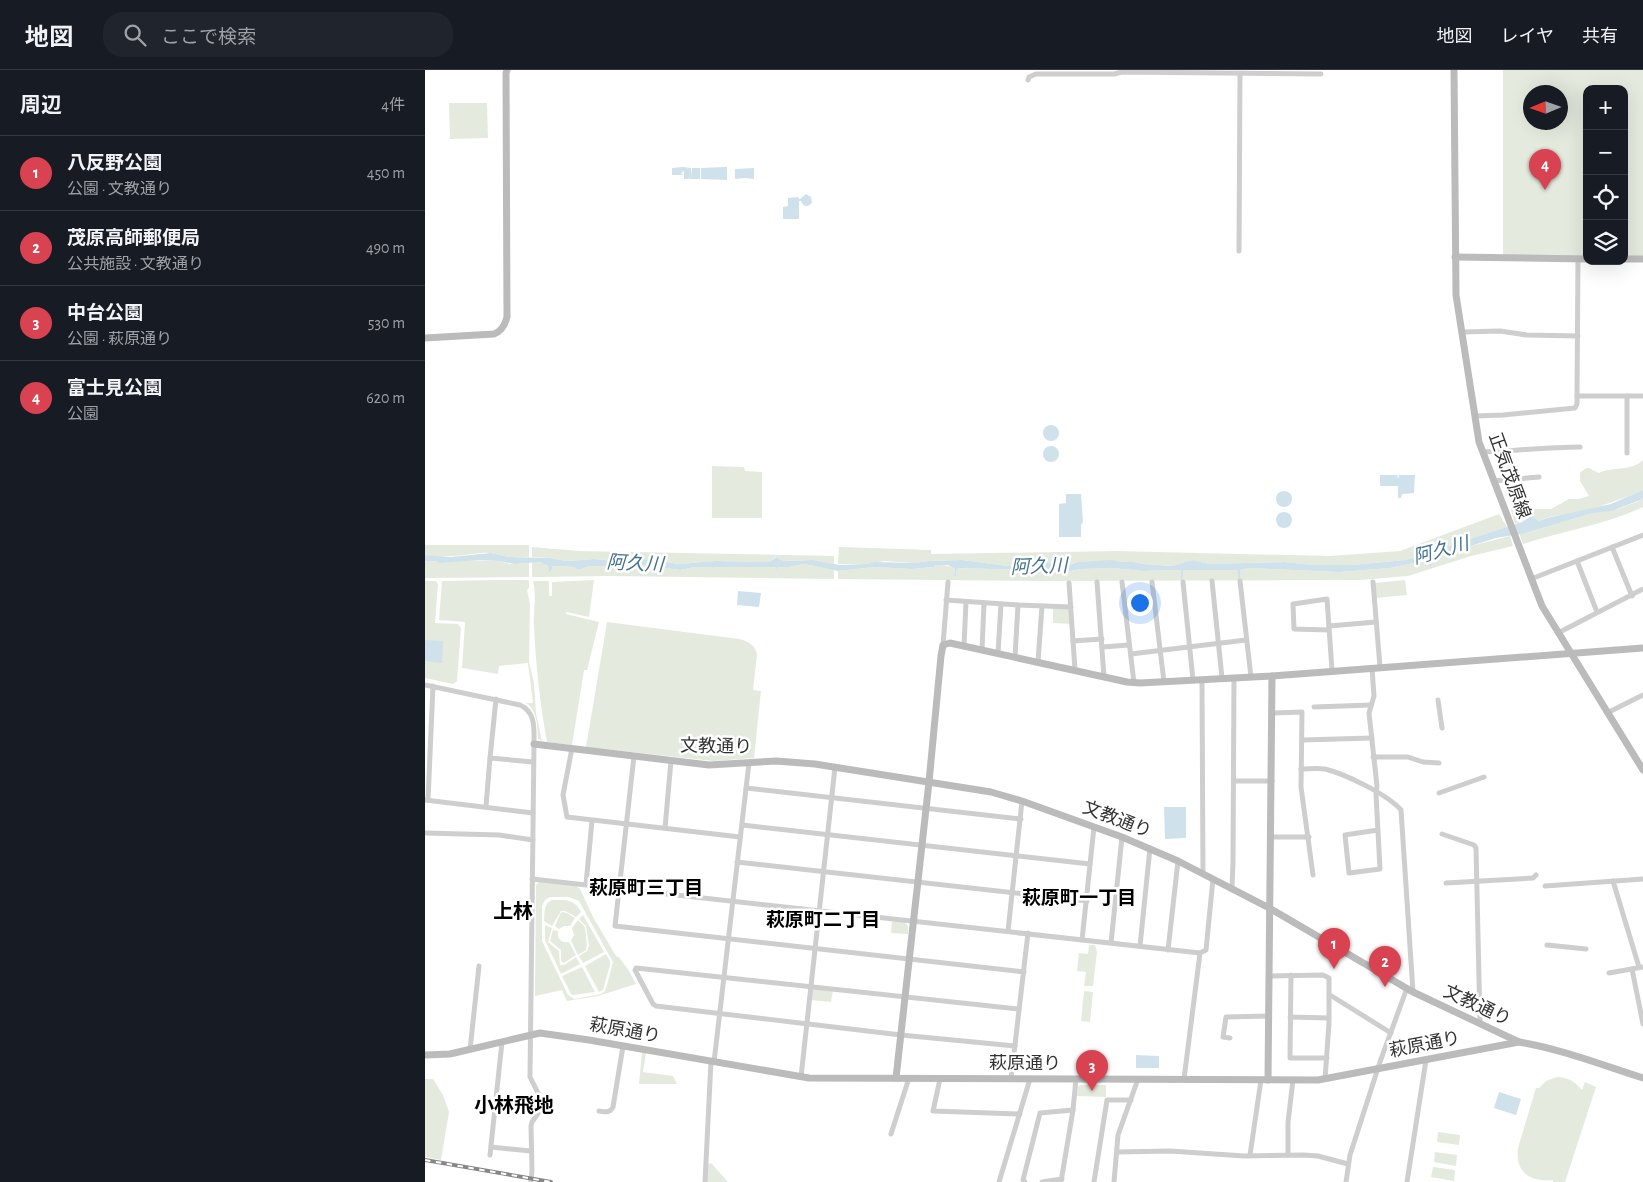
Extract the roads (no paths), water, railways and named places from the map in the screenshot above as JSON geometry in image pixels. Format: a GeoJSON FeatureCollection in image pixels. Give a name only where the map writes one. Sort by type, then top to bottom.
{"type":"FeatureCollection","features":[{"type":"Feature","properties":{"kind":"street"},"geometry":{"type":"LineString","coordinates":[[425,338],[494,334],[499,332],[506,323],[507,70]]}},
{"type":"Feature","properties":{"kind":"street","name":"正気茂原線"},"geometry":{"type":"LineString","coordinates":[[1454,70],[1456,295],[1477,432],[1542,606],[1643,770]]}},
{"type":"Feature","properties":{"kind":"street"},"geometry":{"type":"LineString","coordinates":[[1028,80],[1029,77],[1036,74],[1114,74],[1122,72],[1321,74]]}},
{"type":"Feature","properties":{"kind":"street"},"geometry":{"type":"LineString","coordinates":[[1239,251],[1240,74]]}},
{"type":"Feature","properties":{"kind":"street"},"geometry":{"type":"LineString","coordinates":[[1455,257],[1583,258]]}},
{"type":"Feature","properties":{"kind":"street"},"geometry":{"type":"LineString","coordinates":[[1475,416],[1575,408],[1577,404],[1578,258]]}},
{"type":"Feature","properties":{"kind":"street"},"geometry":{"type":"LineString","coordinates":[[1628,259],[1643,259]]}},
{"type":"Feature","properties":{"kind":"street"},"geometry":{"type":"LineString","coordinates":[[1462,332],[1501,331],[1527,335],[1578,336]]}},
{"type":"Feature","properties":{"kind":"street"},"geometry":{"type":"LineString","coordinates":[[1577,396],[1643,396]]}},
{"type":"Feature","properties":{"kind":"street"},"geometry":{"type":"LineString","coordinates":[[1627,396],[1627,453]]}},
{"type":"Feature","properties":{"kind":"street"},"geometry":{"type":"LineString","coordinates":[[1483,452],[1580,447]]}},
{"type":"Feature","properties":{"kind":"street"},"geometry":{"type":"LineString","coordinates":[[1494,481],[1539,478]]}},
{"type":"Feature","properties":{"kind":"street"},"geometry":{"type":"LineString","coordinates":[[1531,579],[1643,535]]}},
{"type":"Feature","properties":{"kind":"street"},"geometry":{"type":"LineString","coordinates":[[1612,547],[1632,596]]}},
{"type":"Feature","properties":{"kind":"street"},"geometry":{"type":"LineString","coordinates":[[1577,561],[1597,612]]}},
{"type":"Feature","properties":{"kind":"street"},"geometry":{"type":"LineString","coordinates":[[1240,581],[1251,677]]}},
{"type":"Feature","properties":{"kind":"street"},"geometry":{"type":"LineString","coordinates":[[896,1078],[929,782],[943,645],[947,582]]}},
{"type":"Feature","properties":{"kind":"street"},"geometry":{"type":"LineString","coordinates":[[1097,582],[1104,677]]}},
{"type":"Feature","properties":{"kind":"street"},"geometry":{"type":"LineString","coordinates":[[1122,582],[1134,683]]}},
{"type":"Feature","properties":{"kind":"street"},"geometry":{"type":"LineString","coordinates":[[1152,582],[1164,682]]}},
{"type":"Feature","properties":{"kind":"street"},"geometry":{"type":"LineString","coordinates":[[1183,582],[1193,680]]}},
{"type":"Feature","properties":{"kind":"street"},"geometry":{"type":"LineString","coordinates":[[1212,582],[1222,678]]}},
{"type":"Feature","properties":{"kind":"street"},"geometry":{"type":"LineString","coordinates":[[1373,582],[1380,667]]}},
{"type":"Feature","properties":{"kind":"street"},"geometry":{"type":"LineString","coordinates":[[1069,583],[1075,670]]}},
{"type":"Feature","properties":{"kind":"street"},"geometry":{"type":"LineString","coordinates":[[1558,633],[1643,590]]}},
{"type":"Feature","properties":{"kind":"street"},"geometry":{"type":"LineString","coordinates":[[1332,670],[1329,628],[1327,599],[1293,604],[1295,629],[1329,628],[1376,622]]}},
{"type":"Feature","properties":{"kind":"street"},"geometry":{"type":"LineString","coordinates":[[946,600],[1071,607]]}},
{"type":"Feature","properties":{"kind":"street"},"geometry":{"type":"LineString","coordinates":[[964,646],[966,602]]}},
{"type":"Feature","properties":{"kind":"street"},"geometry":{"type":"LineString","coordinates":[[982,650],[984,603]]}},
{"type":"Feature","properties":{"kind":"street"},"geometry":{"type":"LineString","coordinates":[[998,653],[1001,604]]}},
{"type":"Feature","properties":{"kind":"street"},"geometry":{"type":"LineString","coordinates":[[1015,657],[1018,605]]}},
{"type":"Feature","properties":{"kind":"street"},"geometry":{"type":"LineString","coordinates":[[1039,662],[1042,606]]}},
{"type":"Feature","properties":{"kind":"street"},"geometry":{"type":"LineString","coordinates":[[1073,641],[1102,639]]}},
{"type":"Feature","properties":{"kind":"street"},"geometry":{"type":"LineString","coordinates":[[1131,654],[1246,640]]}},
{"type":"Feature","properties":{"kind":"street"},"geometry":{"type":"LineString","coordinates":[[943,645],[947,643],[964,646],[1134,683],[1272,676],[1643,648]]}},
{"type":"Feature","properties":{"kind":"street"},"geometry":{"type":"LineString","coordinates":[[1102,647],[1129,645]]}},
{"type":"Feature","properties":{"kind":"street"},"geometry":{"type":"LineString","coordinates":[[1372,668],[1374,696],[1369,713],[1377,786],[1380,869],[1349,873],[1345,835],[1378,830]]}},
{"type":"Feature","properties":{"kind":"street"},"geometry":{"type":"LineString","coordinates":[[1250,1155],[1265,1080],[1269,1016],[1272,676]]}},
{"type":"Feature","properties":{"kind":"street"},"geometry":{"type":"LineString","coordinates":[[1232,888],[1234,678]]}},
{"type":"Feature","properties":{"kind":"street"},"geometry":{"type":"LineString","coordinates":[[1202,680],[1203,874]]}},
{"type":"Feature","properties":{"kind":"street"},"geometry":{"type":"LineString","coordinates":[[425,685],[520,705],[531,713],[534,728],[531,1080],[544,1104],[532,1122],[530,1135],[533,1170],[531,1182]]}},
{"type":"Feature","properties":{"kind":"street"},"geometry":{"type":"LineString","coordinates":[[433,686],[427,800],[533,813]]}},
{"type":"Feature","properties":{"kind":"street"},"geometry":{"type":"LineString","coordinates":[[1607,712],[1643,695]]}},
{"type":"Feature","properties":{"kind":"street"},"geometry":{"type":"LineString","coordinates":[[486,806],[496,699]]}},
{"type":"Feature","properties":{"kind":"street"},"geometry":{"type":"LineString","coordinates":[[1439,700],[1442,728]]}},
{"type":"Feature","properties":{"kind":"street"},"geometry":{"type":"LineString","coordinates":[[1314,707],[1371,705]]}},
{"type":"Feature","properties":{"kind":"street"},"geometry":{"type":"LineString","coordinates":[[1273,713],[1302,712],[1301,786],[1313,875]]}},
{"type":"Feature","properties":{"kind":"street"},"geometry":{"type":"LineString","coordinates":[[1302,740],[1372,738]]}},
{"type":"Feature","properties":{"kind":"street","name":"文教通り"},"geometry":{"type":"LineString","coordinates":[[534,744],[709,765],[786,761],[991,792],[1022,801],[1122,837],[1178,861],[1271,908],[1410,990],[1519,1042],[1565,1053],[1643,1078]]}},
{"type":"Feature","properties":{"kind":"street"},"geometry":{"type":"LineString","coordinates":[[572,748],[563,795],[567,817],[740,837]]}},
{"type":"Feature","properties":{"kind":"street"},"geometry":{"type":"LineString","coordinates":[[634,756],[628,824],[615,926],[1024,972]]}},
{"type":"Feature","properties":{"kind":"street"},"geometry":{"type":"LineString","coordinates":[[1373,757],[1408,757],[1423,762],[1439,763]]}},
{"type":"Feature","properties":{"kind":"street"},"geometry":{"type":"LineString","coordinates":[[490,758],[533,762]]}},
{"type":"Feature","properties":{"kind":"street"},"geometry":{"type":"LineString","coordinates":[[665,828],[671,761]]}},
{"type":"Feature","properties":{"kind":"street"},"geometry":{"type":"LineString","coordinates":[[705,1182],[713,1061],[721,1013],[749,763]]}},
{"type":"Feature","properties":{"kind":"street"},"geometry":{"type":"LineString","coordinates":[[801,1077],[835,767]]}},
{"type":"Feature","properties":{"kind":"street"},"geometry":{"type":"LineString","coordinates":[[1301,769],[1324,769],[1376,791],[1399,807],[1401,811],[1410,990],[1378,1069],[1347,1164],[1346,1182]]}},
{"type":"Feature","properties":{"kind":"street"},"geometry":{"type":"LineString","coordinates":[[1439,794],[1484,777]]}},
{"type":"Feature","properties":{"kind":"street"},"geometry":{"type":"LineString","coordinates":[[1234,781],[1272,780]]}},
{"type":"Feature","properties":{"kind":"street"},"geometry":{"type":"LineString","coordinates":[[746,788],[1021,819]]}},
{"type":"Feature","properties":{"kind":"street"},"geometry":{"type":"LineString","coordinates":[[1008,931],[1022,801]]}},
{"type":"Feature","properties":{"kind":"street"},"geometry":{"type":"LineString","coordinates":[[585,884],[593,821]]}},
{"type":"Feature","properties":{"kind":"street"},"geometry":{"type":"LineString","coordinates":[[742,825],[1090,864]]}},
{"type":"Feature","properties":{"kind":"street"},"geometry":{"type":"LineString","coordinates":[[1082,940],[1094,827]]}},
{"type":"Feature","properties":{"kind":"street"},"geometry":{"type":"LineString","coordinates":[[425,834],[499,835],[533,840]]}},
{"type":"Feature","properties":{"kind":"street"},"geometry":{"type":"LineString","coordinates":[[1442,834],[1475,846],[1480,1024]]}},
{"type":"Feature","properties":{"kind":"street"},"geometry":{"type":"LineString","coordinates":[[1111,943],[1122,837]]}},
{"type":"Feature","properties":{"kind":"street"},"geometry":{"type":"LineString","coordinates":[[1271,837],[1309,837]]}},
{"type":"Feature","properties":{"kind":"street"},"geometry":{"type":"LineString","coordinates":[[1140,946],[1150,848]]}},
{"type":"Feature","properties":{"kind":"street"},"geometry":{"type":"LineString","coordinates":[[1168,950],[1178,861]]}},
{"type":"Feature","properties":{"kind":"street"},"geometry":{"type":"LineString","coordinates":[[737,862],[1087,902]]}},
{"type":"Feature","properties":{"kind":"street"},"geometry":{"type":"LineString","coordinates":[[1446,883],[1533,878],[1536,875]]}},
{"type":"Feature","properties":{"kind":"street"},"geometry":{"type":"LineString","coordinates":[[532,879],[1200,953],[1206,950],[1213,879]]}},
{"type":"Feature","properties":{"kind":"street"},"geometry":{"type":"LineString","coordinates":[[1545,886],[1643,879]]}},
{"type":"Feature","properties":{"kind":"street"},"geometry":{"type":"LineString","coordinates":[[1609,973],[1641,967],[1613,881]]}},
{"type":"Feature","properties":{"kind":"street"},"geometry":{"type":"LineString","coordinates":[[1011,1079],[1028,933]]}},
{"type":"Feature","properties":{"kind":"street"},"geometry":{"type":"LineString","coordinates":[[1547,945],[1586,949]]}},
{"type":"Feature","properties":{"kind":"street"},"geometry":{"type":"LineString","coordinates":[[1183,1080],[1200,953]]}},
{"type":"Feature","properties":{"kind":"street"},"geometry":{"type":"LineString","coordinates":[[470,1050],[479,966]]}},
{"type":"Feature","properties":{"kind":"street"},"geometry":{"type":"LineString","coordinates":[[1015,1046],[901,1035],[656,1006],[653,1004],[635,968],[1019,1009]]}},
{"type":"Feature","properties":{"kind":"street"},"geometry":{"type":"LineString","coordinates":[[1632,970],[1643,1024]]}},
{"type":"Feature","properties":{"kind":"street"},"geometry":{"type":"LineString","coordinates":[[1291,975],[1290,1058],[1327,1058]]}},
{"type":"Feature","properties":{"kind":"street"},"geometry":{"type":"LineString","coordinates":[[1270,976],[1327,976],[1330,981],[1325,1079]]}},
{"type":"Feature","properties":{"kind":"street"},"geometry":{"type":"LineString","coordinates":[[1330,996],[1391,1033]]}},
{"type":"Feature","properties":{"kind":"street"},"geometry":{"type":"LineString","coordinates":[[1230,1038],[1223,1037],[1226,1017],[1269,1016]]}},
{"type":"Feature","properties":{"kind":"street"},"geometry":{"type":"LineString","coordinates":[[1290,1017],[1329,1018]]}},
{"type":"Feature","properties":{"kind":"street","name":"萩原通り"},"geometry":{"type":"LineString","coordinates":[[425,1055],[450,1054],[531,1035],[549,1034],[801,1077],[1293,1080],[1325,1079],[1519,1042]]}},
{"type":"Feature","properties":{"kind":"street"},"geometry":{"type":"LineString","coordinates":[[490,1154],[502,1042]]}},
{"type":"Feature","properties":{"kind":"street"},"geometry":{"type":"LineString","coordinates":[[599,1112],[607,1113],[613,1107],[623,1046]]}},
{"type":"Feature","properties":{"kind":"street"},"geometry":{"type":"LineString","coordinates":[[1407,1182],[1426,1060]]}},
{"type":"Feature","properties":{"kind":"street"},"geometry":{"type":"LineString","coordinates":[[891,1134],[909,1078]]}},
{"type":"Feature","properties":{"kind":"street"},"geometry":{"type":"LineString","coordinates":[[940,1079],[933,1111],[1020,1114]]}},
{"type":"Feature","properties":{"kind":"street"},"geometry":{"type":"LineString","coordinates":[[999,1182],[1030,1079]]}},
{"type":"Feature","properties":{"kind":"street"},"geometry":{"type":"LineString","coordinates":[[1042,1182],[1062,1180],[1073,1110],[1075,1079]]}},
{"type":"Feature","properties":{"kind":"street"},"geometry":{"type":"LineString","coordinates":[[1114,1182],[1118,1135],[1138,1080]]}},
{"type":"Feature","properties":{"kind":"street"},"geometry":{"type":"LineString","coordinates":[[1288,1155],[1288,1122],[1293,1080]]}},
{"type":"Feature","properties":{"kind":"street"},"geometry":{"type":"LineString","coordinates":[[1094,1182],[1107,1100],[1131,1100]]}},
{"type":"Feature","properties":{"kind":"street"},"geometry":{"type":"LineString","coordinates":[[1025,1182],[1023,1180],[1040,1113],[1073,1110]]}},
{"type":"Feature","properties":{"kind":"street"},"geometry":{"type":"LineString","coordinates":[[491,1146],[531,1151]]}},
{"type":"Feature","properties":{"kind":"street"},"geometry":{"type":"LineString","coordinates":[[1117,1152],[1170,1151],[1319,1156],[1347,1164]]}},
{"type":"Feature","properties":{"kind":"water"},"geometry":{"type":"Polygon","coordinates":[[[727,167],[727,180],[701,179],[701,168],[727,167]]]}},
{"type":"Feature","properties":{"kind":"water"},"geometry":{"type":"Polygon","coordinates":[[[672,168],[691,168],[692,178],[692,168],[700,168],[700,179],[690,179],[690,177],[689,179],[684,179],[684,171],[681,173],[683,175],[672,175],[672,168]]]}},
{"type":"Feature","properties":{"kind":"water"},"geometry":{"type":"Polygon","coordinates":[[[754,168],[754,179],[735,179],[735,169],[754,168]]]}},
{"type":"Feature","properties":{"kind":"water"},"geometry":{"type":"Polygon","coordinates":[[[806,194],[811,197],[812,202],[806,206],[799,201],[799,219],[783,219],[783,207],[788,206],[788,198],[798,197],[800,199],[806,194]]]}},
{"type":"Feature","properties":{"kind":"water"},"geometry":{"type":"Polygon","coordinates":[[[1048,425],[1054,425],[1059,430],[1057,439],[1048,441],[1043,436],[1043,430],[1048,425]]]}},
{"type":"Feature","properties":{"kind":"water"},"geometry":{"type":"Polygon","coordinates":[[[1048,446],[1054,446],[1059,451],[1057,460],[1048,462],[1043,457],[1043,451],[1048,446]]]}},
{"type":"Feature","properties":{"kind":"water"},"geometry":{"type":"Polygon","coordinates":[[[1380,475],[1397,475],[1398,479],[1399,475],[1415,475],[1414,493],[1402,494],[1401,498],[1398,498],[1398,486],[1380,486],[1380,475]]]}},
{"type":"Feature","properties":{"kind":"water","name":"阿久川"},"geometry":{"type":"Polygon","coordinates":[[[1643,490],[1643,497],[1640,500],[1612,511],[1593,513],[1526,533],[1496,538],[1430,559],[1432,567],[1430,568],[1428,560],[1390,568],[1339,572],[1249,568],[1240,570],[1240,579],[1238,579],[1238,570],[1183,570],[1181,580],[1181,570],[1142,571],[1113,568],[1082,569],[1064,572],[1050,568],[1024,570],[957,568],[956,576],[954,576],[955,569],[948,565],[912,569],[874,567],[838,571],[804,564],[777,567],[777,576],[776,567],[713,567],[712,574],[712,567],[695,567],[680,570],[644,565],[618,568],[589,566],[578,570],[574,567],[553,566],[551,572],[549,572],[548,566],[540,562],[514,564],[479,560],[440,563],[425,561],[425,555],[451,557],[491,553],[509,557],[550,558],[567,561],[644,559],[679,564],[716,561],[769,562],[777,557],[783,561],[812,560],[840,565],[875,562],[914,563],[962,560],[1008,566],[1047,563],[1069,565],[1078,562],[1111,560],[1173,566],[1192,560],[1210,564],[1285,562],[1313,565],[1352,565],[1406,560],[1522,522],[1530,517],[1511,503],[1539,521],[1611,504],[1643,490]]]}},
{"type":"Feature","properties":{"kind":"water"},"geometry":{"type":"Polygon","coordinates":[[[1284,491],[1290,493],[1292,499],[1290,505],[1284,507],[1278,505],[1276,499],[1278,493],[1284,491]]]}},
{"type":"Feature","properties":{"kind":"water"},"geometry":{"type":"Polygon","coordinates":[[[1066,494],[1081,494],[1083,522],[1081,525],[1081,537],[1059,537],[1059,504],[1066,503],[1066,494]]]}},
{"type":"Feature","properties":{"kind":"water"},"geometry":{"type":"Polygon","coordinates":[[[1284,512],[1290,514],[1292,520],[1290,526],[1284,528],[1278,526],[1276,520],[1278,514],[1284,512]]]}},
{"type":"Feature","properties":{"kind":"water"},"geometry":{"type":"Polygon","coordinates":[[[738,591],[761,593],[759,607],[737,605],[738,591]]]}},
{"type":"Feature","properties":{"kind":"water"},"geometry":{"type":"Polygon","coordinates":[[[425,640],[443,641],[442,663],[425,661],[425,640]]]}},
{"type":"Feature","properties":{"kind":"water"},"geometry":{"type":"Polygon","coordinates":[[[1164,807],[1186,807],[1186,838],[1165,839],[1164,807]]]}},
{"type":"Feature","properties":{"kind":"water"},"geometry":{"type":"Polygon","coordinates":[[[1136,1055],[1159,1056],[1159,1068],[1136,1068],[1136,1055]]]}},
{"type":"Feature","properties":{"kind":"water"},"geometry":{"type":"Polygon","coordinates":[[[1499,1092],[1521,1099],[1516,1115],[1494,1108],[1499,1092]]]}},
{"type":"Feature","properties":{"kind":"railway"},"geometry":{"type":"LineString","coordinates":[[425,1160],[551,1182]]}},
{"type":"Feature","properties":{"kind":"place","name":"富士見公園"},"geometry":{"type":"Point","coordinates":[1545,190]}},
{"type":"Feature","properties":{"kind":"place","name":"八反野公園"},"geometry":{"type":"Point","coordinates":[1334,969]}},
{"type":"Feature","properties":{"kind":"place","name":"茂原高師郵便局"},"geometry":{"type":"Point","coordinates":[1385,987]}},
{"type":"Feature","properties":{"kind":"place","name":"中台公園"},"geometry":{"type":"Point","coordinates":[1092,1091]}},
{"type":"Feature","properties":{"kind":"district","name":"萩原町三丁目"},"geometry":{"type":"Point","coordinates":[646,888]}},
{"type":"Feature","properties":{"kind":"district","name":"萩原町一丁目"},"geometry":{"type":"Point","coordinates":[1079,898]}},
{"type":"Feature","properties":{"kind":"district","name":"上林"},"geometry":{"type":"Point","coordinates":[513,912]}},
{"type":"Feature","properties":{"kind":"district","name":"萩原町二丁目"},"geometry":{"type":"Point","coordinates":[823,920]}},
{"type":"Feature","properties":{"kind":"district","name":"小林飛地"},"geometry":{"type":"Point","coordinates":[514,1106]}}]}
